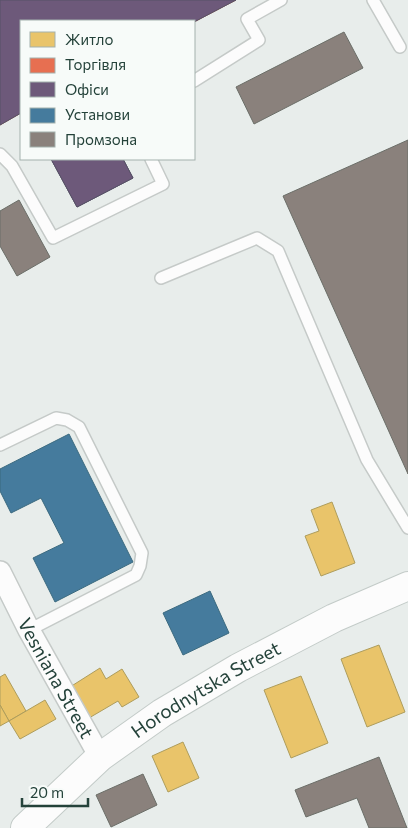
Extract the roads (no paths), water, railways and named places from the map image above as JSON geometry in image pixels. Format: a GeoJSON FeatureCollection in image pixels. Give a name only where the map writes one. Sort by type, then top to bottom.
{"type":"FeatureCollection","features":[{"type":"Feature","properties":{"kind":"street","name":"Vesniana Street"},"geometry":{"type":"LineString","coordinates":[[0,572],[29,630],[100,757]]}},
{"type":"Feature","properties":{"kind":"street","name":"Horodnytska Street"},"geometry":{"type":"LineString","coordinates":[[25,828],[100,757],[162,713],[238,668],[334,618],[408,586]]}},
{"type":"Feature","properties":{"kind":"lane"},"geometry":{"type":"LineString","coordinates":[[195,80],[259,40],[248,20],[281,0]]}},
{"type":"Feature","properties":{"kind":"lane"},"geometry":{"type":"LineString","coordinates":[[373,0],[400,47]]}},
{"type":"Feature","properties":{"kind":"lane"},"geometry":{"type":"LineString","coordinates":[[0,154],[12,166],[53,238],[163,184],[151,160]]}},
{"type":"Feature","properties":{"kind":"lane"},"geometry":{"type":"LineString","coordinates":[[161,278],[257,238],[278,251],[368,460],[407,525]]}},
{"type":"Feature","properties":{"kind":"lane"},"geometry":{"type":"LineString","coordinates":[[0,445],[56,418],[67,420],[79,427],[142,552],[140,566],[136,575],[29,630]]}}]}
